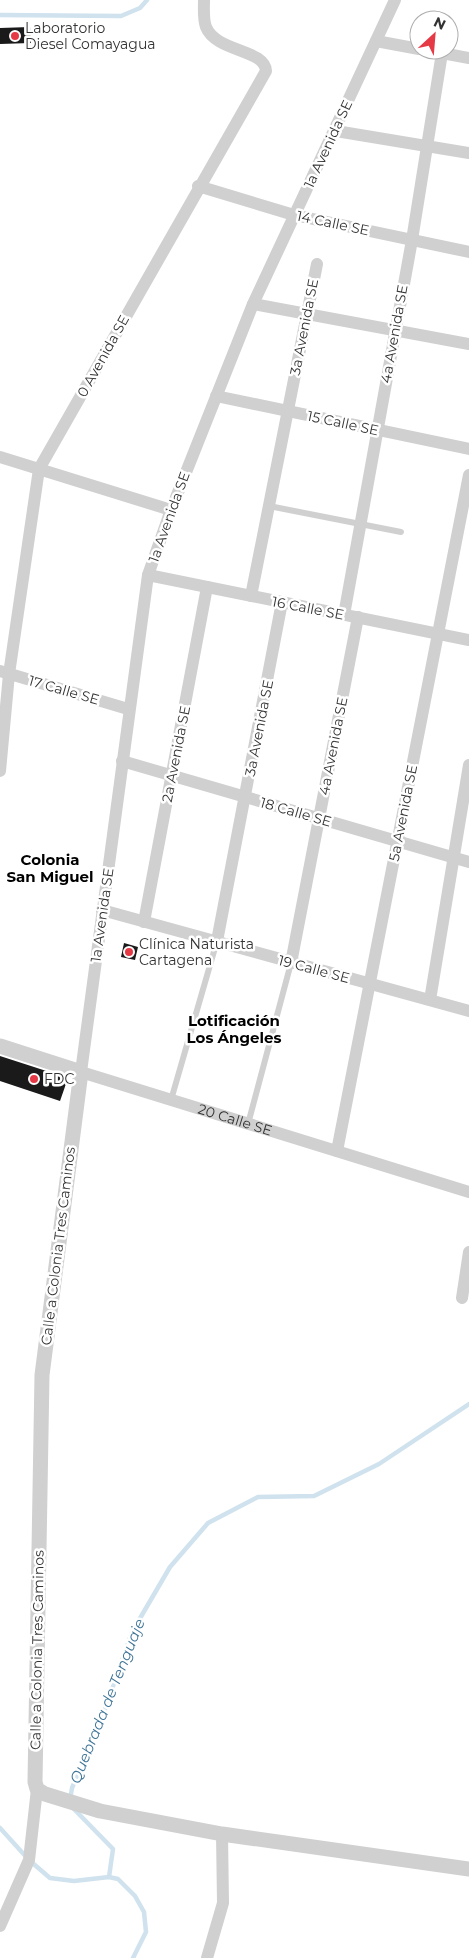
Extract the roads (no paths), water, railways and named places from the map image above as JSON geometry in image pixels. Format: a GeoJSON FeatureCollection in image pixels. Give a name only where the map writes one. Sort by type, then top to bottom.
{"type":"FeatureCollection","features":[{"type":"Feature","properties":{"kind":"street","name":"0 Avenida SE"},"geometry":{"type":"LineString","coordinates":[[0,771],[5,672],[40,469],[198,186],[266,71],[263,62],[258,58],[223,44],[212,37],[206,27],[204,0]]}},
{"type":"Feature","properties":{"kind":"street","name":"1a Avenida SE"},"geometry":{"type":"LineString","coordinates":[[80,1072],[128,709],[148,575],[171,510],[253,304],[336,130],[395,0]]}},
{"type":"Feature","properties":{"kind":"street"},"geometry":{"type":"LineString","coordinates":[[376,41],[409,47]]}},
{"type":"Feature","properties":{"kind":"street","name":"4a Avenida SE"},"geometry":{"type":"LineString","coordinates":[[344,615],[394,330],[412,240],[441,60]]}},
{"type":"Feature","properties":{"kind":"street"},"geometry":{"type":"LineString","coordinates":[[336,130],[469,153]]}},
{"type":"Feature","properties":{"kind":"street","name":"14 Calle SE"},"geometry":{"type":"LineString","coordinates":[[198,186],[294,215],[469,252]]}},
{"type":"Feature","properties":{"kind":"street","name":"3a Avenida SE"},"geometry":{"type":"LineString","coordinates":[[252,596],[317,264]]}},
{"type":"Feature","properties":{"kind":"street"},"geometry":{"type":"LineString","coordinates":[[253,304],[469,344]]}},
{"type":"Feature","properties":{"kind":"street","name":"15 Calle SE"},"geometry":{"type":"LineString","coordinates":[[216,396],[469,449]]}},
{"type":"Feature","properties":{"kind":"street"},"geometry":{"type":"LineString","coordinates":[[0,457],[171,510]]}},
{"type":"Feature","properties":{"kind":"street","name":"5a Avenida SE"},"geometry":{"type":"LineString","coordinates":[[337,1151],[469,475]]}},
{"type":"Feature","properties":{"kind":"street","name":"16 Calle SE"},"geometry":{"type":"LineString","coordinates":[[148,575],[469,640]]}},
{"type":"Feature","properties":{"kind":"street","name":"2a Avenida SE"},"geometry":{"type":"LineString","coordinates":[[144,922],[207,587]]}},
{"type":"Feature","properties":{"kind":"street","name":"3a Avenida SE"},"geometry":{"type":"LineString","coordinates":[[217,942],[282,602]]}},
{"type":"Feature","properties":{"kind":"street","name":"4a Avenida SE"},"geometry":{"type":"LineString","coordinates":[[292,963],[318,818],[358,618]]}},
{"type":"Feature","properties":{"kind":"street","name":"17 Calle SE"},"geometry":{"type":"LineString","coordinates":[[5,672],[128,709]]}},
{"type":"Feature","properties":{"kind":"street","name":"18 Calle SE"},"geometry":{"type":"LineString","coordinates":[[122,761],[469,862]]}},
{"type":"Feature","properties":{"kind":"street"},"geometry":{"type":"LineString","coordinates":[[430,1000],[469,765]]}},
{"type":"Feature","properties":{"kind":"street","name":"19 Calle SE"},"geometry":{"type":"LineString","coordinates":[[102,910],[469,1011]]}},
{"type":"Feature","properties":{"kind":"street","name":"20 Calle SE"},"geometry":{"type":"LineString","coordinates":[[0,1046],[469,1192]]}},
{"type":"Feature","properties":{"kind":"street","name":"Calle a Colonia Tres Caminos"},"geometry":{"type":"LineString","coordinates":[[38,1789],[35,1782],[42,1375],[80,1072]]}},
{"type":"Feature","properties":{"kind":"street"},"geometry":{"type":"LineString","coordinates":[[462,1298],[469,1252]]}},
{"type":"Feature","properties":{"kind":"street"},"geometry":{"type":"LineString","coordinates":[[0,1926],[29,1860],[38,1789],[57,1798],[100,1811],[222,1834],[469,1869]]}},
{"type":"Feature","properties":{"kind":"street"},"geometry":{"type":"LineString","coordinates":[[207,1958],[223,1903],[222,1834]]}},
{"type":"Feature","properties":{"kind":"lane"},"geometry":{"type":"LineString","coordinates":[[269,506],[402,532]]}},
{"type":"Feature","properties":{"kind":"lane"},"geometry":{"type":"LineString","coordinates":[[171,1100],[217,942]]}},
{"type":"Feature","properties":{"kind":"lane"},"geometry":{"type":"LineString","coordinates":[[248,1124],[292,963]]}},
{"type":"Feature","properties":{"kind":"waterway"},"geometry":{"type":"LineString","coordinates":[[0,15],[121,16],[140,8],[147,0]]}},
{"type":"Feature","properties":{"kind":"waterway","name":"Quebrada de Tenguaje"},"geometry":{"type":"LineString","coordinates":[[70,1800],[72,1788],[103,1715],[132,1632],[170,1567],[208,1523],[258,1497],[314,1496],[379,1464],[469,1404]]}},
{"type":"Feature","properties":{"kind":"waterway","name":"Quebrada de Tenguaje"},"geometry":{"type":"LineString","coordinates":[[72,1807],[113,1849],[109,1877]]}},
{"type":"Feature","properties":{"kind":"waterway"},"geometry":{"type":"LineString","coordinates":[[0,1828],[29,1860],[50,1878],[74,1881],[109,1877],[118,1879],[135,1896],[144,1912],[146,1932],[133,1958]]}},
{"type":"Feature","properties":{"kind":"place","name":"Laboratorio Diesel Comayagua"},"geometry":{"type":"Point","coordinates":[15,36]}},
{"type":"Feature","properties":{"kind":"place","name":"Clínica Naturista Cartagena"},"geometry":{"type":"Point","coordinates":[129,952]}},
{"type":"Feature","properties":{"kind":"place","name":"FDC"},"geometry":{"type":"Point","coordinates":[34,1079]}},
{"type":"Feature","properties":{"kind":"district","name":"Colonia San Miguel"},"geometry":{"type":"Point","coordinates":[50,868]}},
{"type":"Feature","properties":{"kind":"district","name":"Lotificación Los Ángeles"},"geometry":{"type":"Point","coordinates":[234,1028]}}]}
